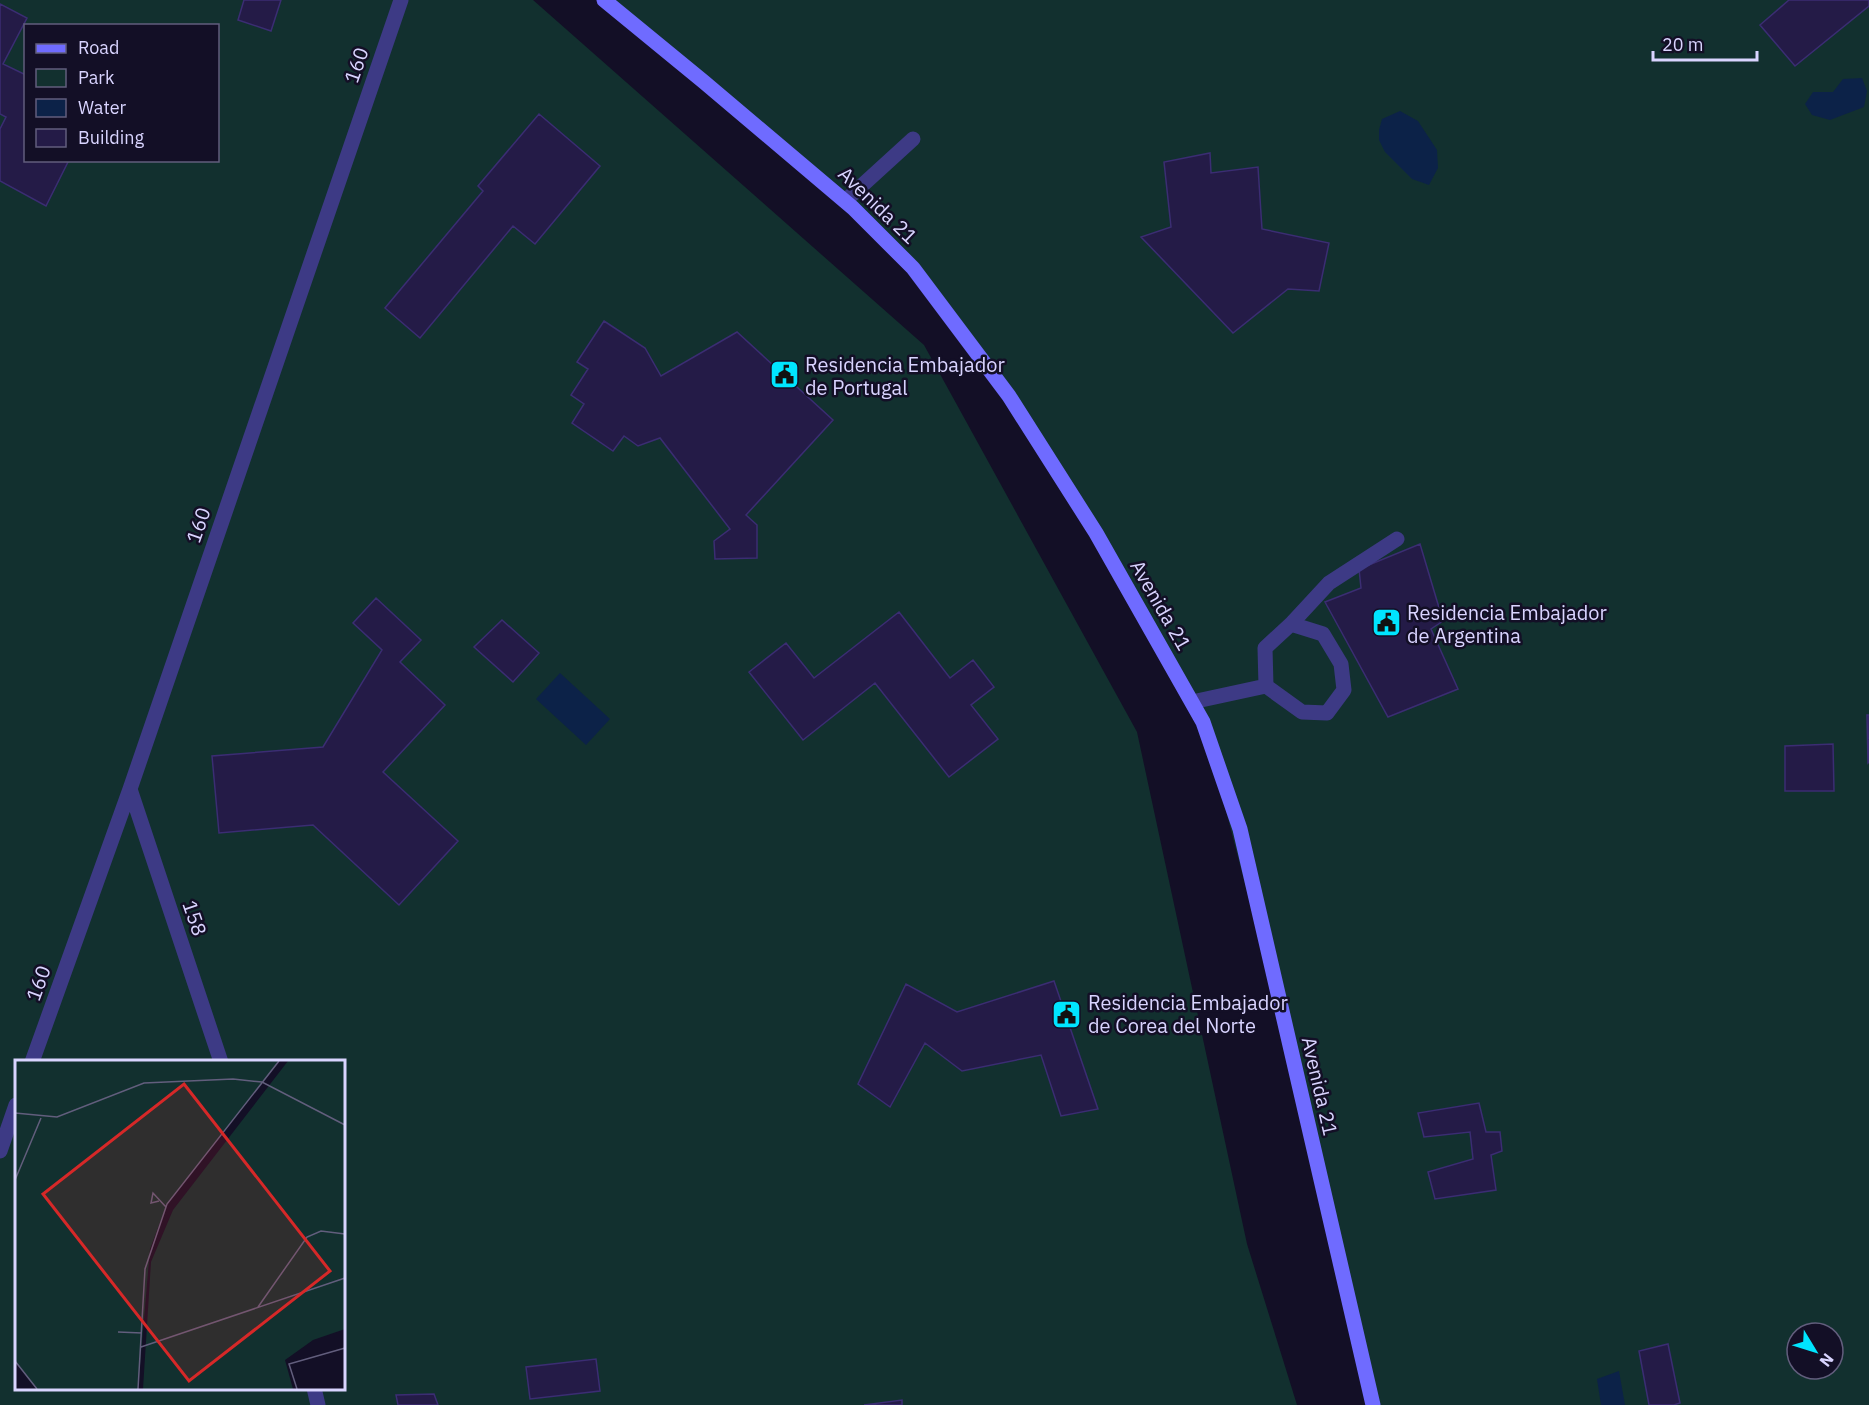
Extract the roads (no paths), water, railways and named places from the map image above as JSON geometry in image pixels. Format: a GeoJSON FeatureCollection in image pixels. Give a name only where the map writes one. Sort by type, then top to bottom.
{"type":"FeatureCollection","features":[{"type":"Feature","properties":{"kind":"main road","name":"Avenida 21"},"geometry":{"type":"LineString","coordinates":[[604,0],[704,81],[845,201],[912,268],[1009,396],[1096,533],[1203,722],[1240,829],[1372,1405]]}},
{"type":"Feature","properties":{"kind":"street","name":"160"},"geometry":{"type":"LineString","coordinates":[[33,1060],[130,789],[401,0]]}},
{"type":"Feature","properties":{"kind":"street"},"geometry":{"type":"LineString","coordinates":[[845,201],[913,139]]}},
{"type":"Feature","properties":{"kind":"street"},"geometry":{"type":"LineString","coordinates":[[1266,686],[1265,648],[1329,583],[1397,538]]}},
{"type":"Feature","properties":{"kind":"street"},"geometry":{"type":"LineString","coordinates":[[1192,702],[1266,686],[1302,712],[1327,713],[1344,690],[1341,664],[1323,634],[1291,624]]}},
{"type":"Feature","properties":{"kind":"street","name":"158"},"geometry":{"type":"LineString","coordinates":[[130,789],[220,1060]]}},
{"type":"Feature","properties":{"kind":"street"},"geometry":{"type":"LineString","coordinates":[[0,1151],[15,1108]]}},
{"type":"Feature","properties":{"kind":"street"},"geometry":{"type":"LineString","coordinates":[[314,1390],[318,1405]]}},
{"type":"Feature","properties":{"kind":"water"},"geometry":{"type":"Polygon","coordinates":[[[1862,78],[1867,91],[1864,107],[1830,120],[1812,115],[1805,104],[1813,92],[1833,92],[1843,79],[1862,78]]]}},
{"type":"Feature","properties":{"kind":"water"},"geometry":{"type":"Polygon","coordinates":[[[1400,111],[1418,121],[1437,150],[1438,168],[1429,185],[1412,179],[1385,152],[1379,140],[1382,119],[1400,111]]]}},
{"type":"Feature","properties":{"kind":"water"},"geometry":{"type":"Polygon","coordinates":[[[560,673],[610,719],[586,745],[536,699],[560,673]]]}},
{"type":"Feature","properties":{"kind":"water"},"geometry":{"type":"Polygon","coordinates":[[[1619,1371],[1625,1405],[1601,1405],[1597,1379],[1619,1371]]]}},
{"type":"Feature","properties":{"kind":"place","name":"Residencia Embajador de Portugal"},"geometry":{"type":"Point","coordinates":[784,375]}},
{"type":"Feature","properties":{"kind":"place","name":"Residencia Embajador de Argentina"},"geometry":{"type":"Point","coordinates":[1386,623]}},
{"type":"Feature","properties":{"kind":"place","name":"Residencia Embajador de Corea del Norte"},"geometry":{"type":"Point","coordinates":[1067,1014]}}]}
